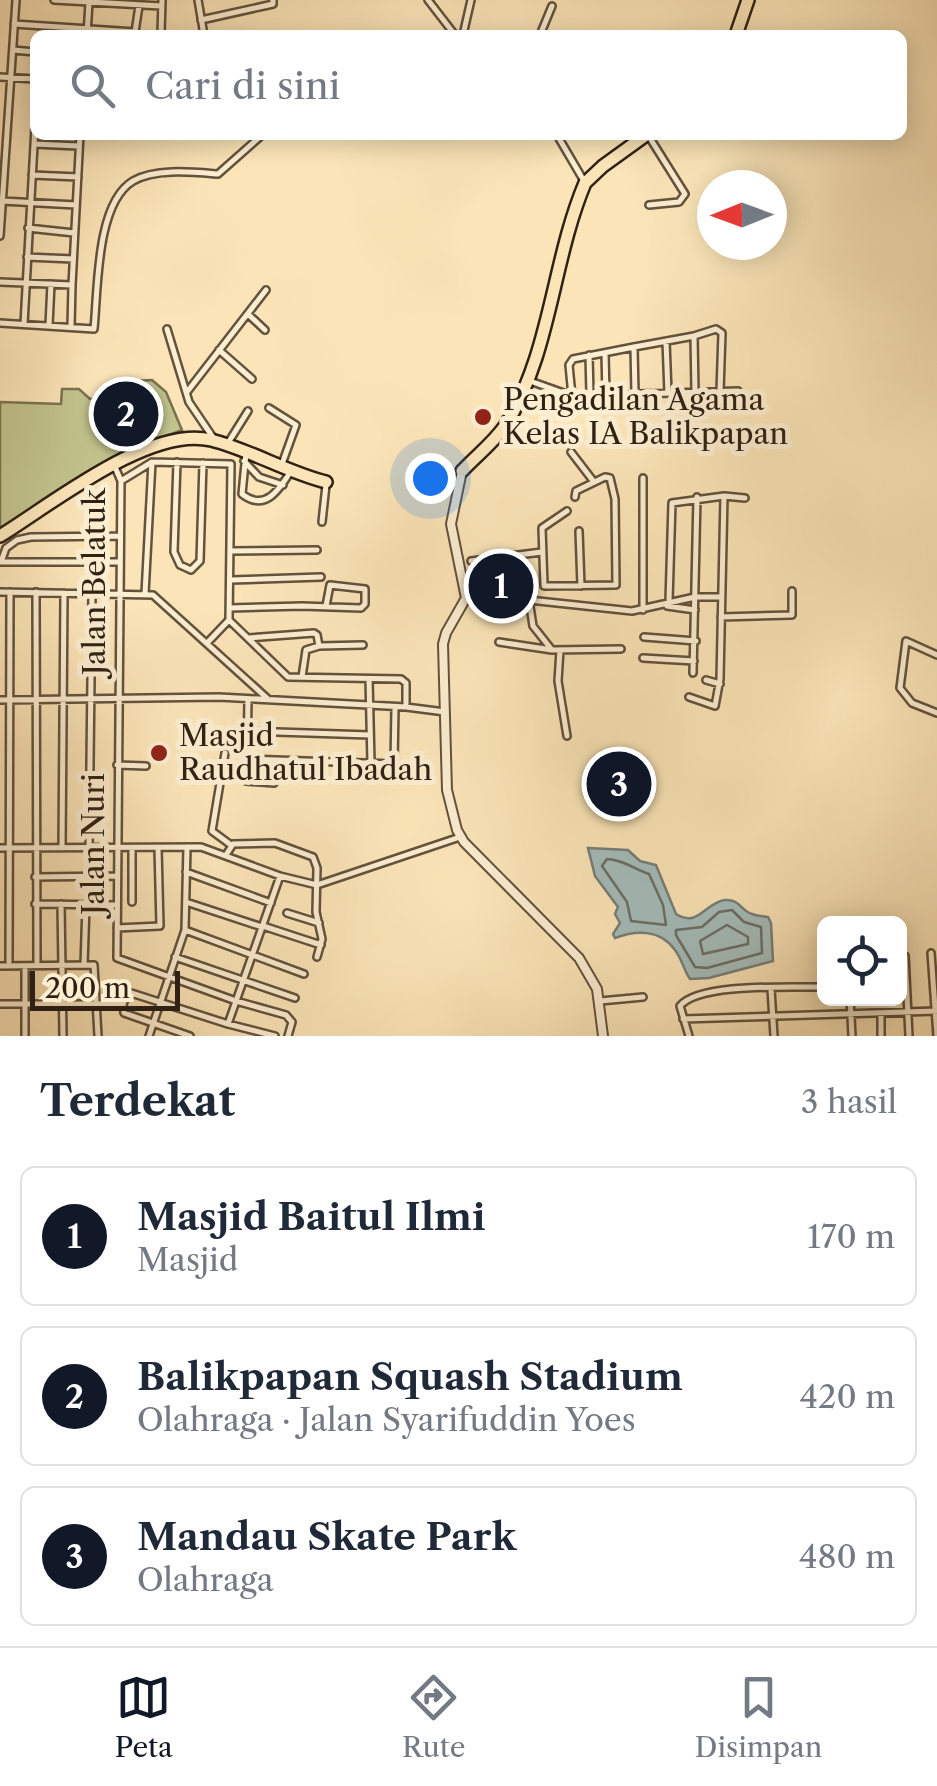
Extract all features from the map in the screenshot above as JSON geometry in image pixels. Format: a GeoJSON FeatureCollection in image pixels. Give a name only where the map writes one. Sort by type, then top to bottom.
{"type":"FeatureCollection","features":[{"type":"Feature","properties":{"kind":"highway"},"geometry":{"type":"LineString","coordinates":[[738,30],[748,0]]}},
{"type":"Feature","properties":{"kind":"highway"},"geometry":{"type":"LineString","coordinates":[[462,471],[504,426],[527,380],[585,183],[640,140]]}},
{"type":"Feature","properties":{"kind":"highway"},"geometry":{"type":"LineString","coordinates":[[0,536],[142,449],[171,439],[233,450],[326,482]]}},
{"type":"Feature","properties":{"kind":"street"},"geometry":{"type":"LineString","coordinates":[[0,236],[16,0]]}},
{"type":"Feature","properties":{"kind":"street"},"geometry":{"type":"LineString","coordinates":[[54,0],[139,6],[162,3],[162,30]]}},
{"type":"Feature","properties":{"kind":"street"},"geometry":{"type":"LineString","coordinates":[[198,0],[203,30]]}},
{"type":"Feature","properties":{"kind":"street"},"geometry":{"type":"LineString","coordinates":[[201,20],[273,4],[273,0]]}},
{"type":"Feature","properties":{"kind":"street"},"geometry":{"type":"LineString","coordinates":[[428,0],[451,30]]}},
{"type":"Feature","properties":{"kind":"street"},"geometry":{"type":"LineString","coordinates":[[465,30],[471,0]]}},
{"type":"Feature","properties":{"kind":"street"},"geometry":{"type":"LineString","coordinates":[[87,30],[91,2]]}},
{"type":"Feature","properties":{"kind":"street"},"geometry":{"type":"LineString","coordinates":[[136,30],[139,6]]}},
{"type":"Feature","properties":{"kind":"street"},"geometry":{"type":"LineString","coordinates":[[542,30],[552,6]]}},
{"type":"Feature","properties":{"kind":"street"},"geometry":{"type":"LineString","coordinates":[[14,24],[69,30]]}},
{"type":"Feature","properties":{"kind":"street"},"geometry":{"type":"LineString","coordinates":[[13,50],[30,52]]}},
{"type":"Feature","properties":{"kind":"street"},"geometry":{"type":"LineString","coordinates":[[0,76],[30,79]]}},
{"type":"Feature","properties":{"kind":"street"},"geometry":{"type":"LineString","coordinates":[[24,324],[34,140]]}},
{"type":"Feature","properties":{"kind":"street"},"geometry":{"type":"LineString","coordinates":[[71,327],[80,140]]}},
{"type":"Feature","properties":{"kind":"street"},"geometry":{"type":"LineString","coordinates":[[0,322],[94,328],[108,214],[125,186],[147,176],[218,174],[256,140]]}},
{"type":"Feature","properties":{"kind":"street"},"geometry":{"type":"LineString","coordinates":[[561,140],[585,183]]}},
{"type":"Feature","properties":{"kind":"street"},"geometry":{"type":"LineString","coordinates":[[650,140],[685,194],[679,202],[650,205]]}},
{"type":"Feature","properties":{"kind":"street"},"geometry":{"type":"LineString","coordinates":[[34,144],[79,146]]}},
{"type":"Feature","properties":{"kind":"street"},"geometry":{"type":"LineString","coordinates":[[32,175],[78,176]]}},
{"type":"Feature","properties":{"kind":"street"},"geometry":{"type":"LineString","coordinates":[[2,201],[76,205]]}},
{"type":"Feature","properties":{"kind":"street"},"geometry":{"type":"LineString","coordinates":[[28,228],[74,233]]}},
{"type":"Feature","properties":{"kind":"street"},"geometry":{"type":"LineString","coordinates":[[26,256],[73,259]]}},
{"type":"Feature","properties":{"kind":"street"},"geometry":{"type":"LineString","coordinates":[[0,282],[72,285]]}},
{"type":"Feature","properties":{"kind":"street"},"geometry":{"type":"LineString","coordinates":[[49,326],[51,284]]}},
{"type":"Feature","properties":{"kind":"street"},"geometry":{"type":"LineString","coordinates":[[187,392],[266,290]]}},
{"type":"Feature","properties":{"kind":"street"},"geometry":{"type":"LineString","coordinates":[[248,314],[265,330]]}},
{"type":"Feature","properties":{"kind":"street"},"geometry":{"type":"LineString","coordinates":[[166,328],[188,402],[259,476],[282,485]]}},
{"type":"Feature","properties":{"kind":"street"},"geometry":{"type":"LineString","coordinates":[[572,396],[570,362],[716,329],[722,333],[720,391]]}},
{"type":"Feature","properties":{"kind":"street"},"geometry":{"type":"LineString","coordinates":[[694,336],[694,392]]}},
{"type":"Feature","properties":{"kind":"street"},"geometry":{"type":"LineString","coordinates":[[666,341],[668,393]]}},
{"type":"Feature","properties":{"kind":"street"},"geometry":{"type":"LineString","coordinates":[[634,347],[635,394]]}},
{"type":"Feature","properties":{"kind":"street"},"geometry":{"type":"LineString","coordinates":[[219,350],[252,379]]}},
{"type":"Feature","properties":{"kind":"street"},"geometry":{"type":"LineString","coordinates":[[605,352],[606,395]]}},
{"type":"Feature","properties":{"kind":"street"},"geometry":{"type":"LineString","coordinates":[[590,355],[590,395]]}},
{"type":"Feature","properties":{"kind":"street"},"geometry":{"type":"LineString","coordinates":[[527,380],[572,396],[738,391]]}},
{"type":"Feature","properties":{"kind":"street"},"geometry":{"type":"LineString","coordinates":[[233,450],[246,498],[270,498],[282,485],[296,424],[269,408]]}},
{"type":"Feature","properties":{"kind":"street"},"geometry":{"type":"LineString","coordinates":[[208,642],[229,620],[230,464],[248,412]]}},
{"type":"Feature","properties":{"kind":"street"},"geometry":{"type":"LineString","coordinates":[[571,452],[594,482]]}},
{"type":"Feature","properties":{"kind":"street"},"geometry":{"type":"LineString","coordinates":[[121,481],[152,462],[230,464]]}},
{"type":"Feature","properties":{"kind":"street"},"geometry":{"type":"LineString","coordinates":[[146,594],[152,462]]}},
{"type":"Feature","properties":{"kind":"street"},"geometry":{"type":"LineString","coordinates":[[177,462],[174,552],[180,565],[191,570],[200,561],[203,463]]}},
{"type":"Feature","properties":{"kind":"street","name":"Jalan Belatuk"},"geometry":{"type":"LineString","coordinates":[[114,465],[121,481],[118,699]]}},
{"type":"Feature","properties":{"kind":"street"},"geometry":{"type":"LineString","coordinates":[[462,471],[451,524],[466,598],[444,639],[448,797],[460,837],[579,958],[593,978],[603,1036]]}},
{"type":"Feature","properties":{"kind":"street"},"geometry":{"type":"LineString","coordinates":[[544,586],[612,587],[618,578],[614,490],[608,477],[576,491],[575,497]]}},
{"type":"Feature","properties":{"kind":"street"},"geometry":{"type":"LineString","coordinates":[[643,478],[644,610]]}},
{"type":"Feature","properties":{"kind":"street"},"geometry":{"type":"LineString","coordinates":[[322,522],[326,482]]}},
{"type":"Feature","properties":{"kind":"street"},"geometry":{"type":"LineString","coordinates":[[689,697],[714,708],[720,684],[724,496]]}},
{"type":"Feature","properties":{"kind":"street"},"geometry":{"type":"LineString","coordinates":[[666,603],[672,504],[697,497],[745,498]]}},
{"type":"Feature","properties":{"kind":"street"},"geometry":{"type":"LineString","coordinates":[[693,673],[697,497]]}},
{"type":"Feature","properties":{"kind":"street"},"geometry":{"type":"LineString","coordinates":[[541,603],[542,528],[568,511]]}},
{"type":"Feature","properties":{"kind":"street"},"geometry":{"type":"LineString","coordinates":[[579,531],[581,586]]}},
{"type":"Feature","properties":{"kind":"street"},"geometry":{"type":"LineString","coordinates":[[119,536],[23,538],[6,548],[1,562],[119,562]]}},
{"type":"Feature","properties":{"kind":"street"},"geometry":{"type":"LineString","coordinates":[[231,551],[317,550]]}},
{"type":"Feature","properties":{"kind":"street"},"geometry":{"type":"LineString","coordinates":[[471,561],[542,552]]}},
{"type":"Feature","properties":{"kind":"street"},"geometry":{"type":"LineString","coordinates":[[231,580],[321,577]]}},
{"type":"Feature","properties":{"kind":"street"},"geometry":{"type":"LineString","coordinates":[[230,608],[364,607],[364,587],[334,584],[328,587],[326,606]]}},
{"type":"Feature","properties":{"kind":"street"},"geometry":{"type":"LineString","coordinates":[[722,617],[792,614],[792,591]]}},
{"type":"Feature","properties":{"kind":"street"},"geometry":{"type":"LineString","coordinates":[[0,592],[158,597],[270,701]]}},
{"type":"Feature","properties":{"kind":"street"},"geometry":{"type":"LineString","coordinates":[[9,962],[10,592]]}},
{"type":"Feature","properties":{"kind":"street"},"geometry":{"type":"LineString","coordinates":[[36,592],[37,962]]}},
{"type":"Feature","properties":{"kind":"street"},"geometry":{"type":"LineString","coordinates":[[62,848],[64,593]]}},
{"type":"Feature","properties":{"kind":"street"},"geometry":{"type":"LineString","coordinates":[[89,848],[92,593]]}},
{"type":"Feature","properties":{"kind":"street"},"geometry":{"type":"LineString","coordinates":[[466,598],[644,610],[695,596],[720,597]]}},
{"type":"Feature","properties":{"kind":"street"},"geometry":{"type":"LineString","coordinates":[[528,600],[533,626],[552,650]]}},
{"type":"Feature","properties":{"kind":"street"},"geometry":{"type":"LineString","coordinates":[[666,603],[695,610]]}},
{"type":"Feature","properties":{"kind":"street"},"geometry":{"type":"LineString","coordinates":[[229,620],[288,677],[404,680],[406,706]]}},
{"type":"Feature","properties":{"kind":"street"},"geometry":{"type":"LineString","coordinates":[[248,638],[314,633],[318,635],[319,646]]}},
{"type":"Feature","properties":{"kind":"street"},"geometry":{"type":"LineString","coordinates":[[644,637],[696,641]]}},
{"type":"Feature","properties":{"kind":"street"},"geometry":{"type":"LineString","coordinates":[[499,642],[552,650],[621,650]]}},
{"type":"Feature","properties":{"kind":"street"},"geometry":{"type":"LineString","coordinates":[[937,655],[906,642],[900,683],[901,693],[912,703],[937,713]]}},
{"type":"Feature","properties":{"kind":"street"},"geometry":{"type":"LineString","coordinates":[[302,677],[304,652],[319,646],[364,645]]}},
{"type":"Feature","properties":{"kind":"street"},"geometry":{"type":"LineString","coordinates":[[560,650],[558,682],[567,736]]}},
{"type":"Feature","properties":{"kind":"street"},"geometry":{"type":"LineString","coordinates":[[644,658],[694,661]]}},
{"type":"Feature","properties":{"kind":"street"},"geometry":{"type":"LineString","coordinates":[[369,678],[371,763]]}},
{"type":"Feature","properties":{"kind":"street"},"geometry":{"type":"LineString","coordinates":[[706,680],[720,684]]}},
{"type":"Feature","properties":{"kind":"street","name":"Jalan Nuri"},"geometry":{"type":"LineString","coordinates":[[118,699],[118,960],[169,978]]}},
{"type":"Feature","properties":{"kind":"street"},"geometry":{"type":"LineString","coordinates":[[0,700],[248,699],[406,706],[446,712]]}},
{"type":"Feature","properties":{"kind":"street"},"geometry":{"type":"LineString","coordinates":[[248,699],[246,781],[274,784]]}},
{"type":"Feature","properties":{"kind":"street"},"geometry":{"type":"LineString","coordinates":[[247,759],[395,764],[396,707]]}},
{"type":"Feature","properties":{"kind":"street"},"geometry":{"type":"LineString","coordinates":[[248,731],[370,735]]}},
{"type":"Feature","properties":{"kind":"street"},"geometry":{"type":"LineString","coordinates":[[225,753],[212,832],[232,844],[275,842],[309,853],[317,868],[322,945],[317,957]]}},
{"type":"Feature","properties":{"kind":"street"},"geometry":{"type":"LineString","coordinates":[[117,766],[146,766]]}},
{"type":"Feature","properties":{"kind":"street"},"geometry":{"type":"LineString","coordinates":[[0,848],[204,847],[280,876],[317,885],[460,837]]}},
{"type":"Feature","properties":{"kind":"street"},"geometry":{"type":"LineString","coordinates":[[226,855],[232,844]]}},
{"type":"Feature","properties":{"kind":"street"},"geometry":{"type":"LineString","coordinates":[[149,1036],[185,930],[187,847]]}},
{"type":"Feature","properties":{"kind":"street"},"geometry":{"type":"LineString","coordinates":[[132,848],[132,902]]}},
{"type":"Feature","properties":{"kind":"street"},"geometry":{"type":"LineString","coordinates":[[116,928],[160,926],[158,848]]}},
{"type":"Feature","properties":{"kind":"street"},"geometry":{"type":"LineString","coordinates":[[186,872],[271,903]]}},
{"type":"Feature","properties":{"kind":"street"},"geometry":{"type":"LineString","coordinates":[[35,876],[116,876]]}},
{"type":"Feature","properties":{"kind":"street"},"geometry":{"type":"LineString","coordinates":[[228,1024],[280,876]]}},
{"type":"Feature","properties":{"kind":"street"},"geometry":{"type":"LineString","coordinates":[[186,902],[322,945]]}},
{"type":"Feature","properties":{"kind":"street"},"geometry":{"type":"LineString","coordinates":[[35,904],[115,905]]}},
{"type":"Feature","properties":{"kind":"street"},"geometry":{"type":"LineString","coordinates":[[61,904],[63,1036]]}},
{"type":"Feature","properties":{"kind":"street"},"geometry":{"type":"LineString","coordinates":[[84,965],[86,904]]}},
{"type":"Feature","properties":{"kind":"street"},"geometry":{"type":"LineString","coordinates":[[287,913],[319,923]]}},
{"type":"Feature","properties":{"kind":"street"},"geometry":{"type":"LineString","coordinates":[[185,930],[304,974]]}},
{"type":"Feature","properties":{"kind":"street"},"geometry":{"type":"LineString","coordinates":[[931,953],[937,1036]]}},
{"type":"Feature","properties":{"kind":"street"},"geometry":{"type":"LineString","coordinates":[[176,956],[295,998]]}},
{"type":"Feature","properties":{"kind":"street"},"geometry":{"type":"LineString","coordinates":[[0,966],[96,966],[98,1036]]}},
{"type":"Feature","properties":{"kind":"street"},"geometry":{"type":"LineString","coordinates":[[25,967],[25,1036]]}},
{"type":"Feature","properties":{"kind":"street"},"geometry":{"type":"LineString","coordinates":[[169,978],[286,1015],[292,1022],[288,1036]]}},
{"type":"Feature","properties":{"kind":"street"},"geometry":{"type":"LineString","coordinates":[[689,1036],[680,1006],[684,1000],[716,992],[817,987]]}},
{"type":"Feature","properties":{"kind":"street"},"geometry":{"type":"LineString","coordinates":[[772,988],[774,1036]]}},
{"type":"Feature","properties":{"kind":"street"},"geometry":{"type":"LineString","coordinates":[[190,1036],[124,1013],[123,1004],[131,990],[275,1036]]}},
{"type":"Feature","properties":{"kind":"street"},"geometry":{"type":"LineString","coordinates":[[600,1001],[643,998]]}},
{"type":"Feature","properties":{"kind":"street"},"geometry":{"type":"LineString","coordinates":[[0,1004],[123,1004]]}},
{"type":"Feature","properties":{"kind":"street"},"geometry":{"type":"LineString","coordinates":[[850,1006],[852,1036]]}},
{"type":"Feature","properties":{"kind":"street"},"geometry":{"type":"LineString","coordinates":[[907,1006],[909,1036]]}},
{"type":"Feature","properties":{"kind":"street"},"geometry":{"type":"LineString","coordinates":[[683,1019],[936,1011]]}},
{"type":"Feature","properties":{"kind":"street"},"geometry":{"type":"LineString","coordinates":[[880,1013],[882,1036]]}},
{"type":"Feature","properties":{"kind":"green space"},"geometry":{"type":"Polygon","coordinates":[[[152,380],[166,392],[182,430],[149,443],[0,531],[0,402],[61,404],[62,389],[79,389],[90,399],[115,398],[115,382],[152,380]]]}},
{"type":"Feature","properties":{"kind":"water"},"geometry":{"type":"Polygon","coordinates":[[[588,848],[628,850],[640,861],[656,865],[676,914],[684,918],[696,917],[725,900],[734,901],[752,914],[768,917],[773,961],[709,978],[690,979],[677,954],[662,938],[639,933],[615,938],[613,934],[620,923],[615,914],[618,907],[595,876],[588,848]]]}},
{"type":"Feature","properties":{"kind":"place","name":"Balikpapan Squash Stadium"},"geometry":{"type":"Point","coordinates":[126,414]}},
{"type":"Feature","properties":{"kind":"place","name":"Pengadilan Agama Kelas IA Balikpapan"},"geometry":{"type":"Point","coordinates":[483,417]}},
{"type":"Feature","properties":{"kind":"place","name":"Masjid Baitul Ilmi"},"geometry":{"type":"Point","coordinates":[501,586]}},
{"type":"Feature","properties":{"kind":"place","name":"Masjid Raudhatul Ibadah"},"geometry":{"type":"Point","coordinates":[159,753]}},
{"type":"Feature","properties":{"kind":"place","name":"Mandau Skate Park"},"geometry":{"type":"Point","coordinates":[619,784]}}]}
